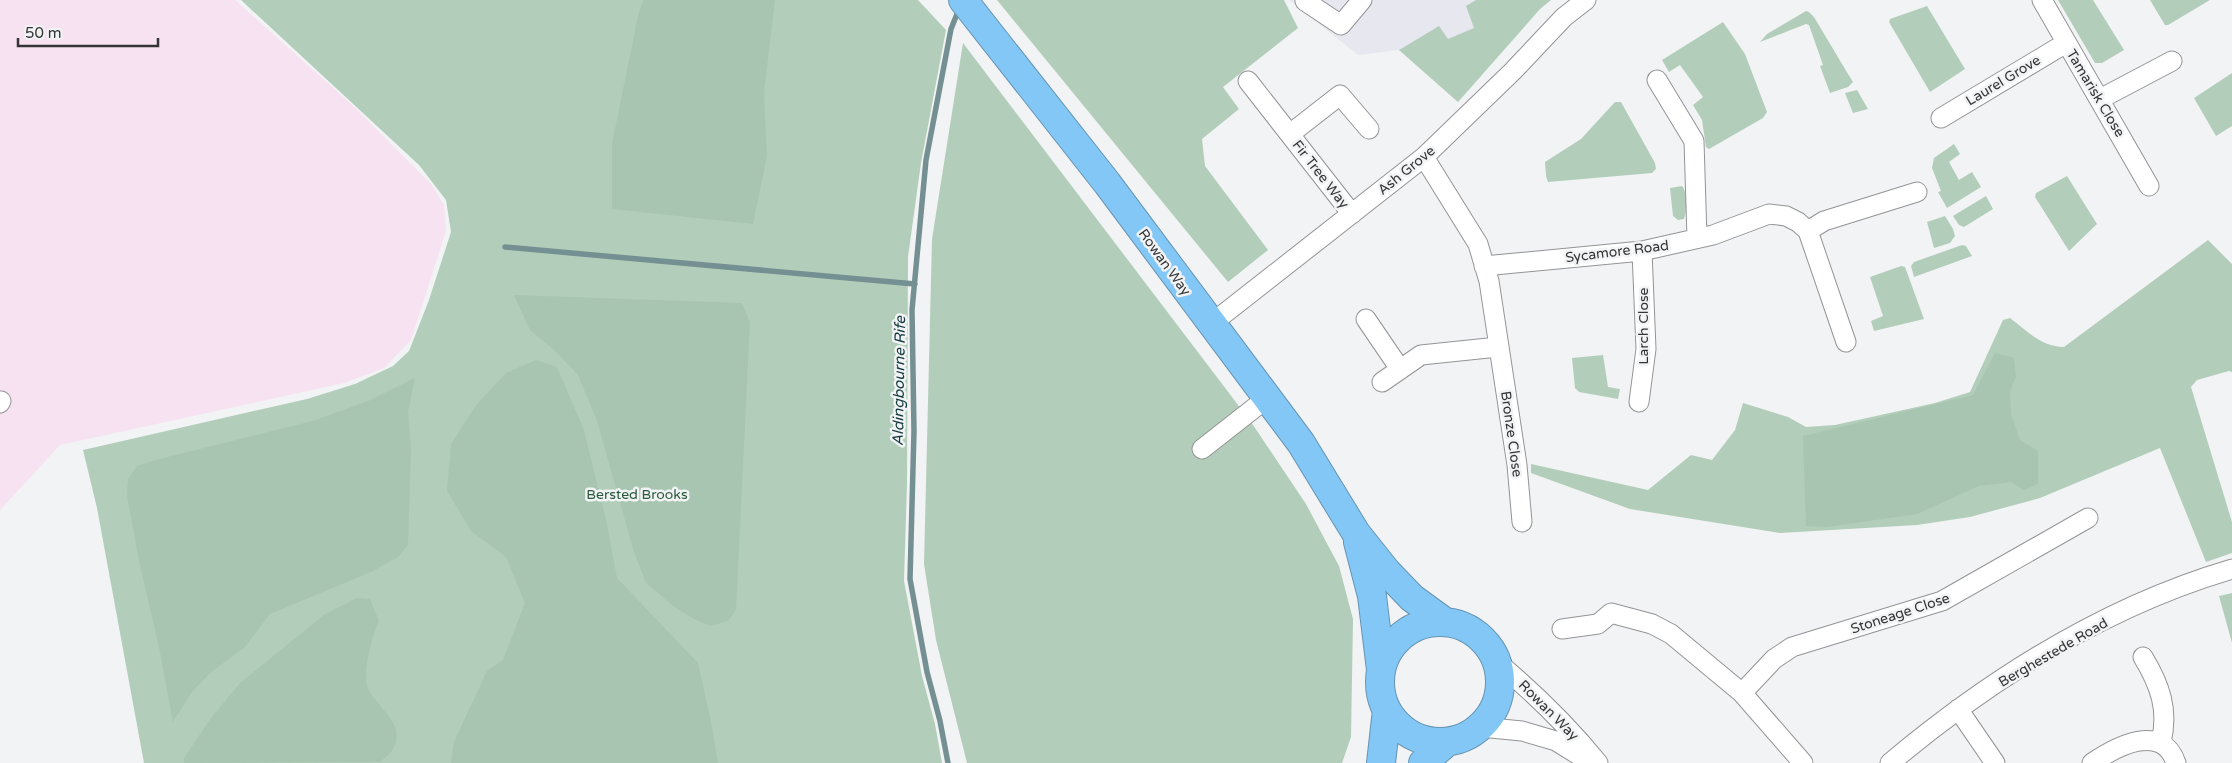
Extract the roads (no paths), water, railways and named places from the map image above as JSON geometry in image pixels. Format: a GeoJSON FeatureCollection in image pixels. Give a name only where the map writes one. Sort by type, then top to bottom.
{"type":"FeatureCollection","features":[{"type":"Feature","properties":{"kind":"highway","name":"Rowan Way"},"geometry":{"type":"LineString","coordinates":[[963,0],[1107,183],[1301,443],[1356,533],[1387,572],[1412,598],[1445,622]]}},
{"type":"Feature","properties":{"kind":"highway","name":"Rowan Way"},"geometry":{"type":"LineString","coordinates":[[1356,533],[1372,596],[1381,670]]}},
{"type":"Feature","properties":{"kind":"highway"},"geometry":{"type":"LineString","coordinates":[[1445,622],[1461,626],[1476,634],[1488,646],[1496,661],[1500,679],[1498,697],[1492,714],[1480,727],[1470,734],[1447,742],[1429,741],[1412,735],[1398,725],[1387,710],[1381,691],[1381,670],[1387,654],[1397,640],[1411,630],[1427,624],[1445,622]]}},
{"type":"Feature","properties":{"kind":"highway"},"geometry":{"type":"LineString","coordinates":[[1381,763],[1387,710]]}},
{"type":"Feature","properties":{"kind":"highway"},"geometry":{"type":"LineString","coordinates":[[1424,763],[1447,742]]}},
{"type":"Feature","properties":{"kind":"street"},"geometry":{"type":"LineString","coordinates":[[1305,1],[1341,25],[1362,0]]}},
{"type":"Feature","properties":{"kind":"street","name":"Ash Grove"},"geometry":{"type":"LineString","coordinates":[[1211,324],[1424,157],[1513,71],[1564,17],[1586,0]]}},
{"type":"Feature","properties":{"kind":"street","name":"Tamarisk Close"},"geometry":{"type":"LineString","coordinates":[[2042,0],[2149,186]]}},
{"type":"Feature","properties":{"kind":"street","name":"Laurel Grove"},"geometry":{"type":"LineString","coordinates":[[1941,118],[2066,43]]}},
{"type":"Feature","properties":{"kind":"street"},"geometry":{"type":"LineString","coordinates":[[2100,99],[2172,61]]}},
{"type":"Feature","properties":{"kind":"street"},"geometry":{"type":"LineString","coordinates":[[1657,80],[1694,141],[1697,238]]}},
{"type":"Feature","properties":{"kind":"street","name":"Fir Tree Way"},"geometry":{"type":"LineString","coordinates":[[1248,81],[1352,214]]}},
{"type":"Feature","properties":{"kind":"street","name":"Fir Tree Way"},"geometry":{"type":"LineString","coordinates":[[1290,134],[1340,95],[1369,129]]}},
{"type":"Feature","properties":{"kind":"street"},"geometry":{"type":"LineString","coordinates":[[1424,157],[1478,244],[1484,266]]}},
{"type":"Feature","properties":{"kind":"street"},"geometry":{"type":"LineString","coordinates":[[1846,342],[1808,232],[1824,222],[1917,192]]}},
{"type":"Feature","properties":{"kind":"street","name":"Sycamore Road"},"geometry":{"type":"LineString","coordinates":[[1484,266],[1642,250],[1713,235],[1769,214],[1786,216],[1798,222],[1808,232]]}},
{"type":"Feature","properties":{"kind":"street","name":"Larch Close"},"geometry":{"type":"LineString","coordinates":[[1639,402],[1646,349],[1642,250]]}},
{"type":"Feature","properties":{"kind":"street","name":"Bronze Close"},"geometry":{"type":"LineString","coordinates":[[1484,266],[1489,281],[1518,465],[1522,522]]}},
{"type":"Feature","properties":{"kind":"street"},"geometry":{"type":"LineString","coordinates":[[1366,319],[1400,369]]}},
{"type":"Feature","properties":{"kind":"street"},"geometry":{"type":"LineString","coordinates":[[1382,382],[1421,355],[1498,347]]}},
{"type":"Feature","properties":{"kind":"street"},"geometry":{"type":"LineString","coordinates":[[1202,449],[1267,398]]}},
{"type":"Feature","properties":{"kind":"street","name":"Stoneage Close"},"geometry":{"type":"LineString","coordinates":[[1742,693],[1774,659],[1792,647],[1942,601],[2088,518]]}},
{"type":"Feature","properties":{"kind":"street","name":"Berghestede Road"},"geometry":{"type":"LineString","coordinates":[[1890,763],[1958,709],[2014,672],[2084,631],[2132,607],[2232,569]]}},
{"type":"Feature","properties":{"kind":"street"},"geometry":{"type":"LineString","coordinates":[[1562,629],[1598,624],[1611,613],[1652,624],[1671,634],[1742,693],[1803,763]]}},
{"type":"Feature","properties":{"kind":"street"},"geometry":{"type":"LineString","coordinates":[[2143,657],[2156,680],[2163,701],[2165,714],[2161,742]]}},
{"type":"Feature","properties":{"kind":"street","name":"Rowan Way"},"geometry":{"type":"LineString","coordinates":[[1496,661],[1534,694],[1598,763]]}},
{"type":"Feature","properties":{"kind":"street"},"geometry":{"type":"LineString","coordinates":[[1958,709],[1995,763]]}},
{"type":"Feature","properties":{"kind":"street","name":"Rowan Way"},"geometry":{"type":"LineString","coordinates":[[1480,727],[1522,731],[1556,741],[1591,763]]}},
{"type":"Feature","properties":{"kind":"street"},"geometry":{"type":"LineString","coordinates":[[2092,763],[2120,746],[2148,740],[2161,742],[2173,753],[2176,763]]}},
{"type":"Feature","properties":{"kind":"waterway","name":"Aldingbourne Rife"},"geometry":{"type":"LineString","coordinates":[[948,763],[940,721],[927,672],[910,579],[914,431],[912,310],[926,160],[951,29],[959,9]]}},
{"type":"Feature","properties":{"kind":"waterway"},"geometry":{"type":"LineString","coordinates":[[505,247],[915,284]]}},
{"type":"Feature","properties":{"kind":"park label","name":"Bersted Brooks"},"geometry":{"type":"Point","coordinates":[637,494]}}]}
